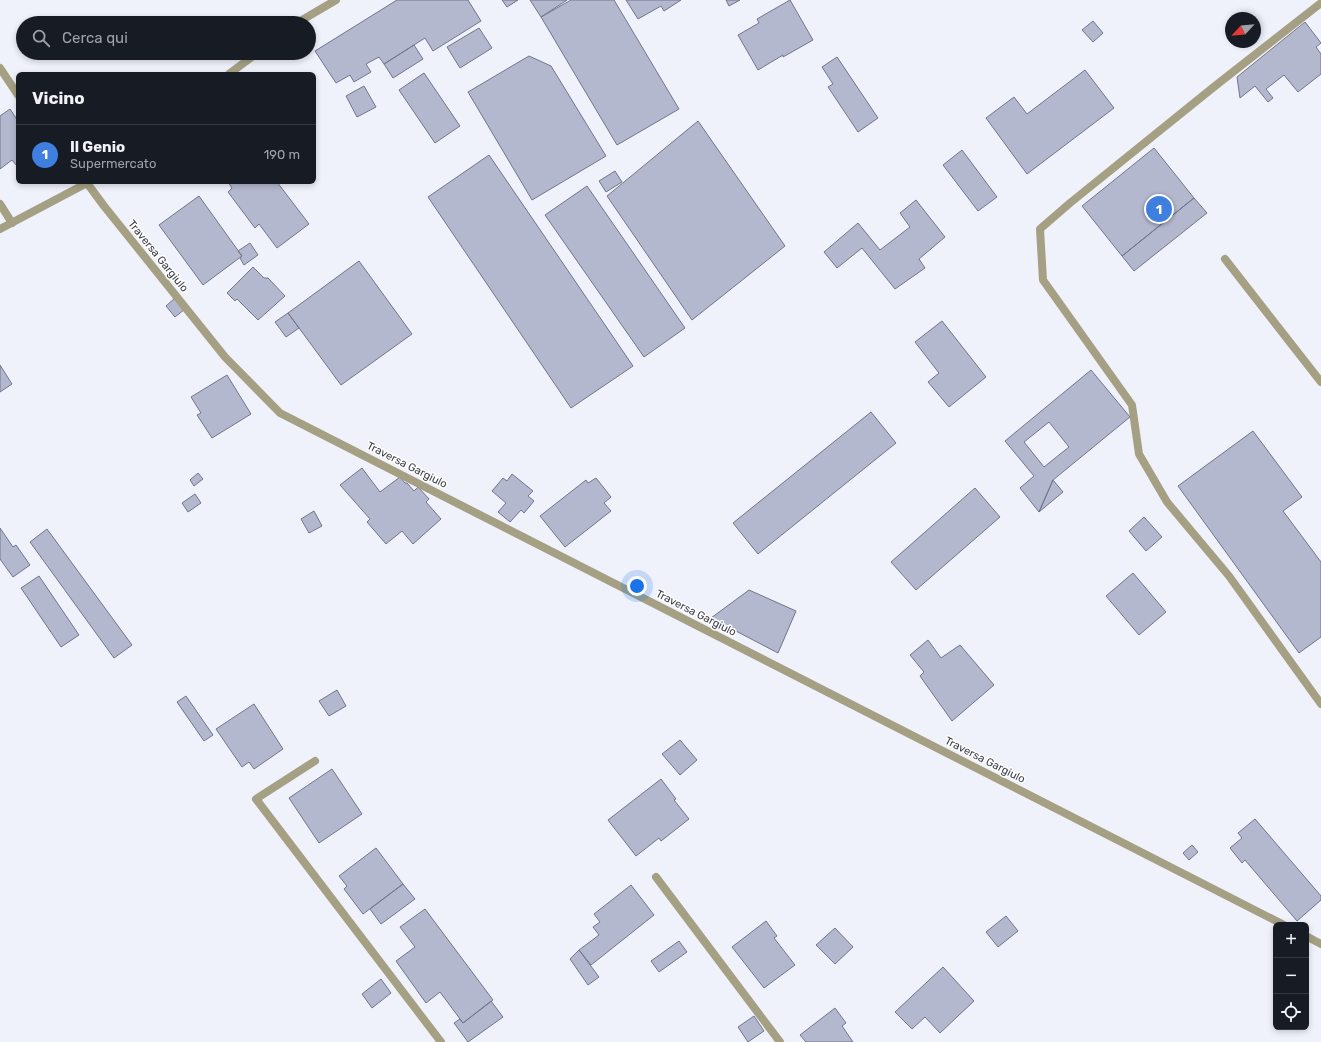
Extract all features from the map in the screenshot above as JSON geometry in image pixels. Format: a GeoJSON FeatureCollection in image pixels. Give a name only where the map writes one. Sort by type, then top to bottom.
{"type":"FeatureCollection","features":[{"type":"Feature","properties":{"kind":"street"},"geometry":{"type":"LineString","coordinates":[[309,16],[336,0]]}},
{"type":"Feature","properties":{"kind":"street"},"geometry":{"type":"LineString","coordinates":[[1321,3],[1305,14],[1070,202],[1040,229],[1043,280],[1132,405],[1139,454],[1167,502],[1229,576],[1321,704]]}},
{"type":"Feature","properties":{"kind":"street"},"geometry":{"type":"LineString","coordinates":[[232,72],[248,60]]}},
{"type":"Feature","properties":{"kind":"street"},"geometry":{"type":"LineString","coordinates":[[0,68],[16,92]]}},
{"type":"Feature","properties":{"kind":"street"},"geometry":{"type":"LineString","coordinates":[[0,230],[81,184]]}},
{"type":"Feature","properties":{"kind":"street","name":"Traversa Gargiulo"},"geometry":{"type":"LineString","coordinates":[[84,184],[104,206],[225,357],[280,413],[1278,922]]}},
{"type":"Feature","properties":{"kind":"street"},"geometry":{"type":"LineString","coordinates":[[0,204],[12,223]]}},
{"type":"Feature","properties":{"kind":"street"},"geometry":{"type":"LineString","coordinates":[[1225,259],[1321,382]]}},
{"type":"Feature","properties":{"kind":"street"},"geometry":{"type":"LineString","coordinates":[[315,761],[256,799],[441,1042]]}},
{"type":"Feature","properties":{"kind":"street"},"geometry":{"type":"LineString","coordinates":[[656,877],[780,1042]]}},
{"type":"Feature","properties":{"kind":"street"},"geometry":{"type":"LineString","coordinates":[[1309,938],[1321,944]]}},
{"type":"Feature","properties":{"kind":"building"},"geometry":{"type":"Polygon","coordinates":[[[397,0],[468,0],[481,21],[433,51],[425,38],[384,64],[379,57],[366,64],[371,72],[354,82],[350,75],[336,83],[316,50],[397,0]]]}},
{"type":"Feature","properties":{"kind":"building"},"geometry":{"type":"Polygon","coordinates":[[[502,0],[518,0],[507,7],[502,0]]]}},
{"type":"Feature","properties":{"kind":"building"},"geometry":{"type":"Polygon","coordinates":[[[530,0],[567,0],[541,17],[530,0]]]}},
{"type":"Feature","properties":{"kind":"building"},"geometry":{"type":"Polygon","coordinates":[[[571,0],[614,0],[679,109],[617,145],[541,17],[571,0]]]}},
{"type":"Feature","properties":{"kind":"building"},"geometry":{"type":"Polygon","coordinates":[[[626,0],[681,0],[664,11],[661,6],[638,19],[626,0]]]}},
{"type":"Feature","properties":{"kind":"building"},"geometry":{"type":"Polygon","coordinates":[[[726,0],[740,0],[729,6],[726,0]]]}},
{"type":"Feature","properties":{"kind":"building"},"geometry":{"type":"Polygon","coordinates":[[[790,0],[813,40],[758,70],[738,35],[759,23],[757,19],[790,0]]]}},
{"type":"Feature","properties":{"kind":"building"},"geometry":{"type":"Polygon","coordinates":[[[1093,21],[1103,33],[1093,42],[1082,30],[1093,21]]]}},
{"type":"Feature","properties":{"kind":"building"},"geometry":{"type":"Polygon","coordinates":[[[1305,22],[1321,43],[1316,47],[1321,54],[1321,74],[1298,92],[1284,75],[1266,89],[1273,98],[1268,102],[1255,86],[1240,98],[1237,77],[1305,22]]]}},
{"type":"Feature","properties":{"kind":"building"},"geometry":{"type":"Polygon","coordinates":[[[479,28],[492,48],[460,68],[447,47],[479,28]]]}},
{"type":"Feature","properties":{"kind":"building"},"geometry":{"type":"Polygon","coordinates":[[[414,45],[423,59],[393,78],[384,64],[414,45]]]}},
{"type":"Feature","properties":{"kind":"building"},"geometry":{"type":"Polygon","coordinates":[[[529,56],[551,66],[606,156],[532,200],[468,92],[529,56]]]}},
{"type":"Feature","properties":{"kind":"building"},"geometry":{"type":"Polygon","coordinates":[[[837,57],[878,118],[858,132],[828,87],[833,84],[822,67],[837,57]]]}},
{"type":"Feature","properties":{"kind":"building"},"geometry":{"type":"Polygon","coordinates":[[[1085,70],[1114,108],[1027,174],[986,118],[1014,97],[1027,114],[1085,70]]]}},
{"type":"Feature","properties":{"kind":"building"},"geometry":{"type":"Polygon","coordinates":[[[424,73],[460,126],[435,143],[399,90],[424,73]]]}},
{"type":"Feature","properties":{"kind":"building"},"geometry":{"type":"Polygon","coordinates":[[[364,86],[376,107],[357,117],[346,96],[364,86]]]}},
{"type":"Feature","properties":{"kind":"building"},"geometry":{"type":"Polygon","coordinates":[[[10,109],[16,118],[16,165],[12,160],[0,169],[0,116],[10,109]]]}},
{"type":"Feature","properties":{"kind":"building"},"geometry":{"type":"Polygon","coordinates":[[[698,121],[785,246],[692,320],[607,196],[698,121]]]}},
{"type":"Feature","properties":{"kind":"building"},"geometry":{"type":"Polygon","coordinates":[[[1154,148],[1194,198],[1122,256],[1082,206],[1154,148]]]}},
{"type":"Feature","properties":{"kind":"building"},"geometry":{"type":"Polygon","coordinates":[[[962,150],[997,197],[978,211],[943,165],[962,150]]]}},
{"type":"Feature","properties":{"kind":"building"},"geometry":{"type":"Polygon","coordinates":[[[489,155],[633,366],[571,408],[428,197],[489,155]]]}},
{"type":"Feature","properties":{"kind":"building"},"geometry":{"type":"Polygon","coordinates":[[[615,171],[622,182],[606,192],[599,181],[615,171]]]}},
{"type":"Feature","properties":{"kind":"building"},"geometry":{"type":"Polygon","coordinates":[[[229,184],[279,184],[309,224],[277,248],[259,224],[255,228],[228,192],[232,188],[229,184]]]}},
{"type":"Feature","properties":{"kind":"building"},"geometry":{"type":"Polygon","coordinates":[[[587,186],[685,328],[644,357],[545,215],[587,186]]]}},
{"type":"Feature","properties":{"kind":"building"},"geometry":{"type":"Polygon","coordinates":[[[199,196],[242,256],[203,285],[159,225],[199,196]]]}},
{"type":"Feature","properties":{"kind":"building"},"geometry":{"type":"Polygon","coordinates":[[[1194,198],[1207,213],[1134,271],[1122,256],[1194,198]]]}},
{"type":"Feature","properties":{"kind":"building"},"geometry":{"type":"Polygon","coordinates":[[[916,200],[945,237],[919,259],[925,268],[895,289],[862,248],[837,268],[824,252],[858,223],[880,250],[910,227],[900,213],[916,200]]]}},
{"type":"Feature","properties":{"kind":"building"},"geometry":{"type":"Polygon","coordinates":[[[250,243],[258,255],[244,265],[240,258],[242,256],[238,251],[250,243]]]}},
{"type":"Feature","properties":{"kind":"building"},"geometry":{"type":"Polygon","coordinates":[[[359,261],[412,334],[341,385],[288,313],[359,261]]]}},
{"type":"Feature","properties":{"kind":"building"},"geometry":{"type":"Polygon","coordinates":[[[253,267],[264,278],[268,278],[285,296],[258,320],[237,299],[235,301],[227,293],[253,267]]]}},
{"type":"Feature","properties":{"kind":"building"},"geometry":{"type":"Polygon","coordinates":[[[175,298],[185,309],[175,317],[166,306],[175,298]]]}},
{"type":"Feature","properties":{"kind":"building"},"geometry":{"type":"Polygon","coordinates":[[[288,313],[299,328],[286,337],[275,322],[288,313]]]}},
{"type":"Feature","properties":{"kind":"building"},"geometry":{"type":"Polygon","coordinates":[[[942,321],[986,377],[949,407],[928,382],[939,373],[915,342],[942,321]]]}},
{"type":"Feature","properties":{"kind":"building"},"geometry":{"type":"Polygon","coordinates":[[[0,365],[12,384],[0,392],[0,365]]]}},
{"type":"Feature","properties":{"kind":"building"},"geometry":{"type":"Polygon","coordinates":[[[1091,370],[1130,417],[1053,480],[1039,512],[1020,488],[1034,476],[1005,441],[1091,370]],[[1049,422],[1024,442],[1044,467],[1069,447],[1049,422]]]}},
{"type":"Feature","properties":{"kind":"building"},"geometry":{"type":"Polygon","coordinates":[[[227,375],[251,414],[212,438],[197,415],[201,413],[191,397],[227,375]]]}},
{"type":"Feature","properties":{"kind":"building"},"geometry":{"type":"Polygon","coordinates":[[[871,412],[896,443],[758,554],[733,523],[871,412]]]}},
{"type":"Feature","properties":{"kind":"building"},"geometry":{"type":"Polygon","coordinates":[[[1253,431],[1302,497],[1283,511],[1321,562],[1321,637],[1299,653],[1178,486],[1253,431]]]}},
{"type":"Feature","properties":{"kind":"building"},"geometry":{"type":"Polygon","coordinates":[[[362,468],[380,492],[400,477],[414,491],[418,487],[429,499],[426,502],[441,519],[413,544],[402,531],[386,544],[367,522],[370,519],[340,485],[362,468]]]}},
{"type":"Feature","properties":{"kind":"building"},"geometry":{"type":"Polygon","coordinates":[[[198,473],[203,479],[194,486],[190,480],[198,473]]]}},
{"type":"Feature","properties":{"kind":"building"},"geometry":{"type":"Polygon","coordinates":[[[512,474],[533,491],[528,496],[534,501],[524,513],[521,510],[510,522],[498,512],[506,503],[492,491],[503,478],[507,481],[512,474]]]}},
{"type":"Feature","properties":{"kind":"building"},"geometry":{"type":"Polygon","coordinates":[[[596,478],[611,497],[604,503],[611,511],[565,547],[540,516],[586,480],[588,483],[596,478]]]}},
{"type":"Feature","properties":{"kind":"building"},"geometry":{"type":"Polygon","coordinates":[[[1053,480],[1063,492],[1039,512],[1053,480]]]}},
{"type":"Feature","properties":{"kind":"building"},"geometry":{"type":"Polygon","coordinates":[[[975,488],[1000,517],[916,590],[891,562],[975,488]]]}},
{"type":"Feature","properties":{"kind":"building"},"geometry":{"type":"Polygon","coordinates":[[[195,494],[201,503],[188,512],[182,503],[195,494]]]}},
{"type":"Feature","properties":{"kind":"building"},"geometry":{"type":"Polygon","coordinates":[[[314,511],[322,526],[309,533],[301,519],[314,511]]]}},
{"type":"Feature","properties":{"kind":"building"},"geometry":{"type":"Polygon","coordinates":[[[1144,517],[1162,537],[1146,551],[1129,531],[1144,517]]]}},
{"type":"Feature","properties":{"kind":"building"},"geometry":{"type":"Polygon","coordinates":[[[0,528],[13,547],[16,545],[30,565],[13,577],[0,559],[0,528]]]}},
{"type":"Feature","properties":{"kind":"building"},"geometry":{"type":"Polygon","coordinates":[[[47,529],[132,645],[114,658],[30,542],[47,529]]]}},
{"type":"Feature","properties":{"kind":"building"},"geometry":{"type":"Polygon","coordinates":[[[1133,573],[1166,612],[1139,635],[1106,596],[1133,573]]]}},
{"type":"Feature","properties":{"kind":"building"},"geometry":{"type":"Polygon","coordinates":[[[39,576],[79,635],[61,647],[21,588],[39,576]]]}},
{"type":"Feature","properties":{"kind":"building"},"geometry":{"type":"Polygon","coordinates":[[[749,590],[796,611],[778,653],[711,618],[749,590]]]}},
{"type":"Feature","properties":{"kind":"building"},"geometry":{"type":"Polygon","coordinates":[[[928,640],[941,658],[960,645],[994,685],[952,721],[920,676],[924,672],[910,655],[928,640]]]}},
{"type":"Feature","properties":{"kind":"building"},"geometry":{"type":"Polygon","coordinates":[[[337,690],[346,706],[329,716],[319,701],[337,690]]]}},
{"type":"Feature","properties":{"kind":"building"},"geometry":{"type":"Polygon","coordinates":[[[186,696],[213,735],[204,741],[177,702],[186,696]]]}},
{"type":"Feature","properties":{"kind":"building"},"geometry":{"type":"Polygon","coordinates":[[[254,704],[283,749],[254,769],[249,762],[242,767],[216,729],[254,704]]]}},
{"type":"Feature","properties":{"kind":"building"},"geometry":{"type":"Polygon","coordinates":[[[680,740],[697,760],[680,775],[662,754],[680,740]]]}},
{"type":"Feature","properties":{"kind":"building"},"geometry":{"type":"Polygon","coordinates":[[[332,769],[362,814],[319,843],[289,798],[332,769]]]}},
{"type":"Feature","properties":{"kind":"building"},"geometry":{"type":"Polygon","coordinates":[[[661,779],[676,799],[674,800],[689,819],[661,841],[659,838],[636,856],[608,820],[661,779]]]}},
{"type":"Feature","properties":{"kind":"building"},"geometry":{"type":"Polygon","coordinates":[[[1255,819],[1321,896],[1321,900],[1297,921],[1245,860],[1242,863],[1230,848],[1242,838],[1238,833],[1255,819]]]}},
{"type":"Feature","properties":{"kind":"building"},"geometry":{"type":"Polygon","coordinates":[[[1192,845],[1198,852],[1189,860],[1183,853],[1192,845]]]}},
{"type":"Feature","properties":{"kind":"building"},"geometry":{"type":"Polygon","coordinates":[[[376,848],[403,884],[363,914],[344,889],[347,886],[339,876],[376,848]]]}},
{"type":"Feature","properties":{"kind":"building"},"geometry":{"type":"Polygon","coordinates":[[[403,884],[415,899],[381,924],[370,909],[403,884]]]}},
{"type":"Feature","properties":{"kind":"building"},"geometry":{"type":"Polygon","coordinates":[[[631,885],[654,915],[591,965],[579,950],[599,935],[593,927],[600,922],[594,914],[631,885]]]}},
{"type":"Feature","properties":{"kind":"building"},"geometry":{"type":"Polygon","coordinates":[[[425,909],[493,1000],[463,1023],[440,992],[426,1003],[396,961],[415,947],[400,927],[425,909]]]}},
{"type":"Feature","properties":{"kind":"building"},"geometry":{"type":"Polygon","coordinates":[[[1006,916],[1018,931],[998,947],[986,932],[1006,916]]]}},
{"type":"Feature","properties":{"kind":"building"},"geometry":{"type":"Polygon","coordinates":[[[766,921],[777,936],[774,938],[795,965],[764,988],[732,947],[766,921]]]}},
{"type":"Feature","properties":{"kind":"building"},"geometry":{"type":"Polygon","coordinates":[[[835,928],[853,947],[835,964],[816,945],[835,928]]]}},
{"type":"Feature","properties":{"kind":"building"},"geometry":{"type":"Polygon","coordinates":[[[679,941],[687,952],[659,972],[651,961],[679,941]]]}},
{"type":"Feature","properties":{"kind":"building"},"geometry":{"type":"Polygon","coordinates":[[[579,950],[599,977],[588,985],[570,959],[579,950]]]}},
{"type":"Feature","properties":{"kind":"building"},"geometry":{"type":"Polygon","coordinates":[[[943,967],[974,1001],[940,1033],[925,1017],[912,1029],[895,1012],[943,967]]]}},
{"type":"Feature","properties":{"kind":"building"},"geometry":{"type":"Polygon","coordinates":[[[381,979],[391,993],[372,1008],[362,994],[381,979]]]}},
{"type":"Feature","properties":{"kind":"building"},"geometry":{"type":"Polygon","coordinates":[[[491,1001],[503,1017],[468,1042],[454,1023],[460,1019],[463,1023],[491,1001]]]}},
{"type":"Feature","properties":{"kind":"building"},"geometry":{"type":"Polygon","coordinates":[[[835,1008],[846,1023],[842,1026],[853,1042],[806,1042],[800,1035],[835,1008]]]}},
{"type":"Feature","properties":{"kind":"building"},"geometry":{"type":"Polygon","coordinates":[[[754,1016],[764,1031],[748,1042],[738,1027],[754,1016]]]}},
{"type":"Feature","properties":{"kind":"place","name":"Il Genio"},"geometry":{"type":"Point","coordinates":[1159,209]}}]}
